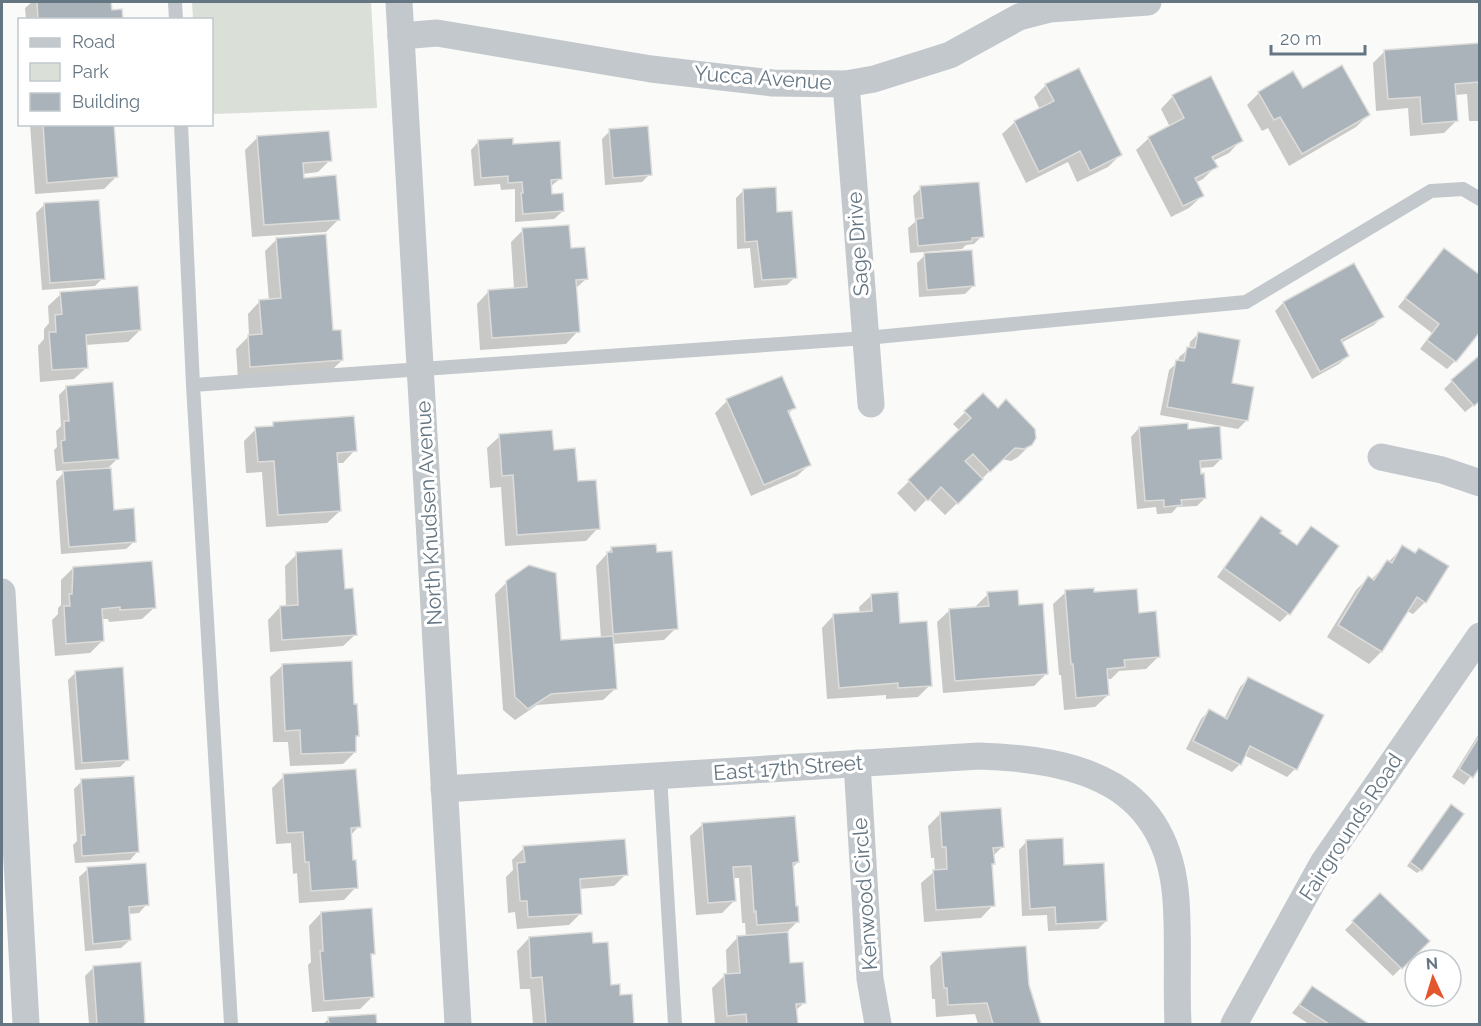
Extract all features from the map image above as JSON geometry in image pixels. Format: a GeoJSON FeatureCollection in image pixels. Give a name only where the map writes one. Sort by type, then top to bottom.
{"type":"FeatureCollection","features":[{"type":"Feature","properties":{"kind":"street","name":"North Knudsen Avenue"},"geometry":{"type":"LineString","coordinates":[[399,2],[458,1024]]}},
{"type":"Feature","properties":{"kind":"street","name":"Yucca Avenue"},"geometry":{"type":"LineString","coordinates":[[401,36],[437,33],[651,69],[772,83],[846,84],[874,79],[950,55],[1019,17],[1050,9],[1148,2]]}},
{"type":"Feature","properties":{"kind":"street","name":"Sage Drive"},"geometry":{"type":"LineString","coordinates":[[846,84],[871,404]]}},
{"type":"Feature","properties":{"kind":"street"},"geometry":{"type":"LineString","coordinates":[[1382,457],[1442,470],[1479,483]]}},
{"type":"Feature","properties":{"kind":"street"},"geometry":{"type":"LineString","coordinates":[[2,592],[26,1024]]}},
{"type":"Feature","properties":{"kind":"street","name":"Fairgrounds Road"},"geometry":{"type":"LineString","coordinates":[[1234,1024],[1323,863],[1479,636]]}},
{"type":"Feature","properties":{"kind":"street","name":"East 17th Street"},"geometry":{"type":"LineString","coordinates":[[444,789],[979,756],[1020,757],[1059,764],[1094,775],[1125,793],[1150,818],[1166,847],[1173,874],[1176,901],[1178,1024]]}},
{"type":"Feature","properties":{"kind":"street","name":"Kenwood Circle"},"geometry":{"type":"LineString","coordinates":[[857,763],[870,979],[878,1024]]}},
{"type":"Feature","properties":{"kind":"lane"},"geometry":{"type":"LineString","coordinates":[[175,2],[176,18]]}},
{"type":"Feature","properties":{"kind":"lane"},"geometry":{"type":"LineString","coordinates":[[181,126],[193,385],[231,1024]]}},
{"type":"Feature","properties":{"kind":"lane"},"geometry":{"type":"LineString","coordinates":[[193,385],[866,338],[1246,302],[1431,191],[1463,189],[1479,199]]}},
{"type":"Feature","properties":{"kind":"lane"},"geometry":{"type":"LineString","coordinates":[[660,776],[675,1024]]}},
{"type":"Feature","properties":{"kind":"green space"},"geometry":{"type":"Polygon","coordinates":[[[192,2],[371,2],[377,108],[213,114],[213,18],[193,18],[192,2]]]}},
{"type":"Feature","properties":{"kind":"building"},"geometry":{"type":"Polygon","coordinates":[[[37,2],[111,2],[112,10],[122,9],[123,18],[38,18],[37,2]]]}},
{"type":"Feature","properties":{"kind":"building"},"geometry":{"type":"Polygon","coordinates":[[[1480,43],[1480,97],[1478,82],[1455,84],[1458,121],[1422,124],[1420,97],[1388,99],[1384,50],[1480,43]]]}},
{"type":"Feature","properties":{"kind":"building"},"geometry":{"type":"Polygon","coordinates":[[[1342,65],[1370,115],[1302,154],[1280,117],[1274,120],[1258,92],[1293,71],[1303,88],[1342,65]]]}},
{"type":"Feature","properties":{"kind":"building"},"geometry":{"type":"Polygon","coordinates":[[[1079,68],[1122,155],[1090,171],[1080,151],[1039,172],[1014,121],[1054,101],[1045,84],[1079,68]]]}},
{"type":"Feature","properties":{"kind":"building"},"geometry":{"type":"Polygon","coordinates":[[[1211,76],[1243,141],[1212,157],[1218,167],[1195,178],[1204,196],[1183,206],[1148,137],[1184,118],[1172,95],[1211,76]]]}},
{"type":"Feature","properties":{"kind":"building"},"geometry":{"type":"Polygon","coordinates":[[[43,126],[114,126],[118,177],[47,183],[43,126]]]}},
{"type":"Feature","properties":{"kind":"building"},"geometry":{"type":"Polygon","coordinates":[[[648,126],[652,175],[613,178],[609,129],[648,126]]]}},
{"type":"Feature","properties":{"kind":"building"},"geometry":{"type":"Polygon","coordinates":[[[329,131],[332,161],[303,163],[304,178],[336,175],[340,220],[264,225],[257,136],[329,131]]]}},
{"type":"Feature","properties":{"kind":"building"},"geometry":{"type":"Polygon","coordinates":[[[513,138],[513,144],[560,141],[562,179],[551,180],[552,194],[563,193],[564,211],[523,214],[522,182],[508,183],[508,176],[481,178],[478,140],[513,138]]]}},
{"type":"Feature","properties":{"kind":"building"},"geometry":{"type":"Polygon","coordinates":[[[979,182],[984,237],[972,238],[972,241],[918,246],[916,219],[923,218],[920,186],[979,182]]]}},
{"type":"Feature","properties":{"kind":"building"},"geometry":{"type":"Polygon","coordinates":[[[776,187],[777,212],[792,211],[797,278],[762,280],[757,241],[745,242],[743,189],[776,187]]]}},
{"type":"Feature","properties":{"kind":"building"},"geometry":{"type":"Polygon","coordinates":[[[99,200],[105,279],[50,283],[44,203],[99,200]]]}},
{"type":"Feature","properties":{"kind":"building"},"geometry":{"type":"Polygon","coordinates":[[[569,225],[571,248],[585,247],[588,279],[576,280],[580,332],[492,338],[488,290],[527,287],[522,228],[569,225]]]}},
{"type":"Feature","properties":{"kind":"building"},"geometry":{"type":"Polygon","coordinates":[[[326,234],[333,330],[341,330],[343,360],[250,367],[248,335],[262,334],[259,300],[281,298],[276,238],[326,234]]]}},
{"type":"Feature","properties":{"kind":"building"},"geometry":{"type":"Polygon","coordinates":[[[1444,248],[1480,275],[1480,332],[1456,362],[1427,340],[1439,324],[1405,298],[1444,248]]]}},
{"type":"Feature","properties":{"kind":"building"},"geometry":{"type":"Polygon","coordinates":[[[972,250],[975,286],[927,290],[924,253],[972,250]]]}},
{"type":"Feature","properties":{"kind":"building"},"geometry":{"type":"Polygon","coordinates":[[[1354,263],[1384,317],[1341,340],[1349,356],[1320,372],[1283,302],[1354,263]]]}},
{"type":"Feature","properties":{"kind":"building"},"geometry":{"type":"Polygon","coordinates":[[[138,286],[141,330],[86,335],[88,368],[52,370],[49,332],[56,332],[55,315],[62,314],[60,292],[138,286]]]}},
{"type":"Feature","properties":{"kind":"building"},"geometry":{"type":"Polygon","coordinates":[[[1198,332],[1240,340],[1232,383],[1254,387],[1248,421],[1167,407],[1176,360],[1184,361],[1187,347],[1195,348],[1198,332]]]}},
{"type":"Feature","properties":{"kind":"building"},"geometry":{"type":"Polygon","coordinates":[[[1480,355],[1480,401],[1474,406],[1451,380],[1480,355]]]}},
{"type":"Feature","properties":{"kind":"building"},"geometry":{"type":"Polygon","coordinates":[[[782,376],[796,408],[788,411],[811,465],[764,485],[726,399],[782,376]]]}},
{"type":"Feature","properties":{"kind":"building"},"geometry":{"type":"Polygon","coordinates":[[[113,382],[119,459],[63,463],[61,441],[65,440],[64,421],[69,421],[66,386],[113,382]]]}},
{"type":"Feature","properties":{"kind":"building"},"geometry":{"type":"Polygon","coordinates":[[[983,393],[998,408],[1006,399],[1035,429],[1036,438],[1032,445],[1024,449],[1015,448],[990,472],[973,454],[965,461],[983,479],[958,504],[941,487],[928,501],[908,480],[971,418],[964,411],[983,393]]]}},
{"type":"Feature","properties":{"kind":"building"},"geometry":{"type":"Polygon","coordinates":[[[354,416],[357,451],[337,453],[341,511],[278,515],[274,461],[258,462],[255,427],[273,426],[273,422],[354,416]]]}},
{"type":"Feature","properties":{"kind":"building"},"geometry":{"type":"Polygon","coordinates":[[[1188,423],[1188,429],[1220,426],[1222,459],[1200,461],[1201,474],[1204,473],[1206,498],[1181,500],[1182,505],[1164,507],[1164,500],[1145,501],[1139,427],[1188,423]]]}},
{"type":"Feature","properties":{"kind":"building"},"geometry":{"type":"Polygon","coordinates":[[[552,430],[554,450],[575,448],[578,481],[596,480],[600,529],[517,535],[513,475],[502,476],[499,434],[552,430]]]}},
{"type":"Feature","properties":{"kind":"building"},"geometry":{"type":"Polygon","coordinates":[[[111,468],[114,510],[134,508],[136,542],[69,547],[63,471],[111,468]]]}},
{"type":"Feature","properties":{"kind":"building"},"geometry":{"type":"Polygon","coordinates":[[[1261,516],[1297,545],[1311,526],[1339,546],[1290,615],[1224,568],[1261,516]]]}},
{"type":"Feature","properties":{"kind":"building"},"geometry":{"type":"Polygon","coordinates":[[[656,544],[657,552],[672,551],[678,629],[613,634],[607,552],[612,552],[611,547],[656,544]]]}},
{"type":"Feature","properties":{"kind":"building"},"geometry":{"type":"Polygon","coordinates":[[[1402,545],[1415,553],[1419,548],[1449,566],[1426,603],[1417,597],[1382,652],[1338,625],[1368,576],[1374,580],[1387,560],[1392,563],[1402,545]]]}},
{"type":"Feature","properties":{"kind":"building"},"geometry":{"type":"Polygon","coordinates":[[[342,549],[345,589],[353,588],[357,635],[282,640],[280,606],[298,605],[296,552],[342,549]]]}},
{"type":"Feature","properties":{"kind":"building"},"geometry":{"type":"Polygon","coordinates":[[[152,561],[156,608],[102,609],[104,641],[66,644],[64,606],[70,606],[69,594],[72,594],[73,567],[152,561]]]}},
{"type":"Feature","properties":{"kind":"building"},"geometry":{"type":"Polygon","coordinates":[[[529,565],[556,573],[561,640],[613,636],[617,689],[551,694],[528,709],[515,697],[506,581],[529,565]]]}},
{"type":"Feature","properties":{"kind":"building"},"geometry":{"type":"Polygon","coordinates":[[[1094,588],[1094,592],[1137,589],[1139,613],[1156,611],[1160,657],[1124,660],[1125,667],[1107,669],[1109,695],[1076,698],[1065,590],[1094,588]]]}},
{"type":"Feature","properties":{"kind":"building"},"geometry":{"type":"Polygon","coordinates":[[[1018,590],[1019,605],[1043,603],[1048,674],[955,681],[949,609],[989,606],[987,592],[1018,590]]]}},
{"type":"Feature","properties":{"kind":"building"},"geometry":{"type":"Polygon","coordinates":[[[898,592],[900,623],[927,621],[932,686],[898,688],[898,683],[839,688],[833,614],[872,611],[871,594],[898,592]]]}},
{"type":"Feature","properties":{"kind":"building"},"geometry":{"type":"Polygon","coordinates":[[[352,661],[354,704],[357,704],[359,736],[356,736],[356,752],[301,754],[300,730],[285,731],[282,664],[352,661]]]}},
{"type":"Feature","properties":{"kind":"building"},"geometry":{"type":"Polygon","coordinates":[[[123,667],[129,760],[82,763],[75,671],[123,667]]]}},
{"type":"Feature","properties":{"kind":"building"},"geometry":{"type":"Polygon","coordinates":[[[1248,677],[1324,715],[1297,770],[1250,746],[1241,765],[1193,741],[1209,709],[1227,719],[1248,677]]]}},
{"type":"Feature","properties":{"kind":"building"},"geometry":{"type":"Polygon","coordinates":[[[1480,735],[1480,767],[1473,778],[1459,769],[1480,735]]]}},
{"type":"Feature","properties":{"kind":"building"},"geometry":{"type":"Polygon","coordinates":[[[356,769],[361,827],[351,828],[358,888],[311,891],[309,862],[305,862],[303,832],[287,833],[283,774],[356,769]]]}},
{"type":"Feature","properties":{"kind":"building"},"geometry":{"type":"Polygon","coordinates":[[[134,776],[139,852],[82,856],[81,835],[85,835],[81,779],[134,776]]]}},
{"type":"Feature","properties":{"kind":"building"},"geometry":{"type":"Polygon","coordinates":[[[1451,804],[1464,814],[1422,871],[1410,862],[1451,804]]]}},
{"type":"Feature","properties":{"kind":"building"},"geometry":{"type":"Polygon","coordinates":[[[1001,808],[1004,847],[993,848],[995,864],[992,864],[995,906],[936,910],[933,870],[947,869],[946,847],[942,847],[940,812],[1001,808]]]}},
{"type":"Feature","properties":{"kind":"building"},"geometry":{"type":"Polygon","coordinates":[[[795,816],[799,862],[793,863],[799,922],[757,925],[751,866],[733,867],[736,901],[708,903],[702,823],[795,816]]]}},
{"type":"Feature","properties":{"kind":"building"},"geometry":{"type":"Polygon","coordinates":[[[1063,838],[1064,865],[1104,863],[1107,921],[1056,924],[1055,907],[1030,909],[1026,840],[1063,838]]]}},
{"type":"Feature","properties":{"kind":"building"},"geometry":{"type":"Polygon","coordinates":[[[625,839],[628,875],[580,879],[582,914],[528,917],[527,901],[520,901],[517,863],[525,862],[523,846],[625,839]]]}},
{"type":"Feature","properties":{"kind":"building"},"geometry":{"type":"Polygon","coordinates":[[[146,863],[149,905],[129,907],[131,940],[93,944],[87,867],[146,863]]]}},
{"type":"Feature","properties":{"kind":"building"},"geometry":{"type":"Polygon","coordinates":[[[1380,893],[1430,941],[1423,948],[1403,948],[1402,969],[1352,921],[1380,893]]]}},
{"type":"Feature","properties":{"kind":"building"},"geometry":{"type":"Polygon","coordinates":[[[372,908],[375,954],[371,954],[374,997],[324,1001],[320,951],[323,951],[321,912],[372,908]]]}},
{"type":"Feature","properties":{"kind":"building"},"geometry":{"type":"Polygon","coordinates":[[[592,932],[593,943],[608,942],[611,985],[620,984],[620,995],[632,994],[634,1024],[546,1024],[542,977],[531,978],[529,937],[592,932]]]}},
{"type":"Feature","properties":{"kind":"building"},"geometry":{"type":"Polygon","coordinates":[[[788,932],[790,963],[803,962],[806,1003],[796,1004],[798,1024],[747,1024],[746,1014],[727,1016],[724,974],[740,973],[737,936],[788,932]]]}},
{"type":"Feature","properties":{"kind":"building"},"geometry":{"type":"Polygon","coordinates":[[[1026,946],[1029,985],[1041,1024],[993,1024],[987,1003],[948,1005],[941,952],[1026,946]]]}},
{"type":"Feature","properties":{"kind":"building"},"geometry":{"type":"Polygon","coordinates":[[[141,962],[145,1024],[97,1024],[93,966],[141,962]]]}},
{"type":"Feature","properties":{"kind":"building"},"geometry":{"type":"Polygon","coordinates":[[[1312,986],[1369,1024],[1329,1024],[1299,1005],[1312,986]]]}},
{"type":"Feature","properties":{"kind":"building"},"geometry":{"type":"Polygon","coordinates":[[[376,1014],[377,1024],[329,1024],[328,1017],[376,1014]]]}}]}
